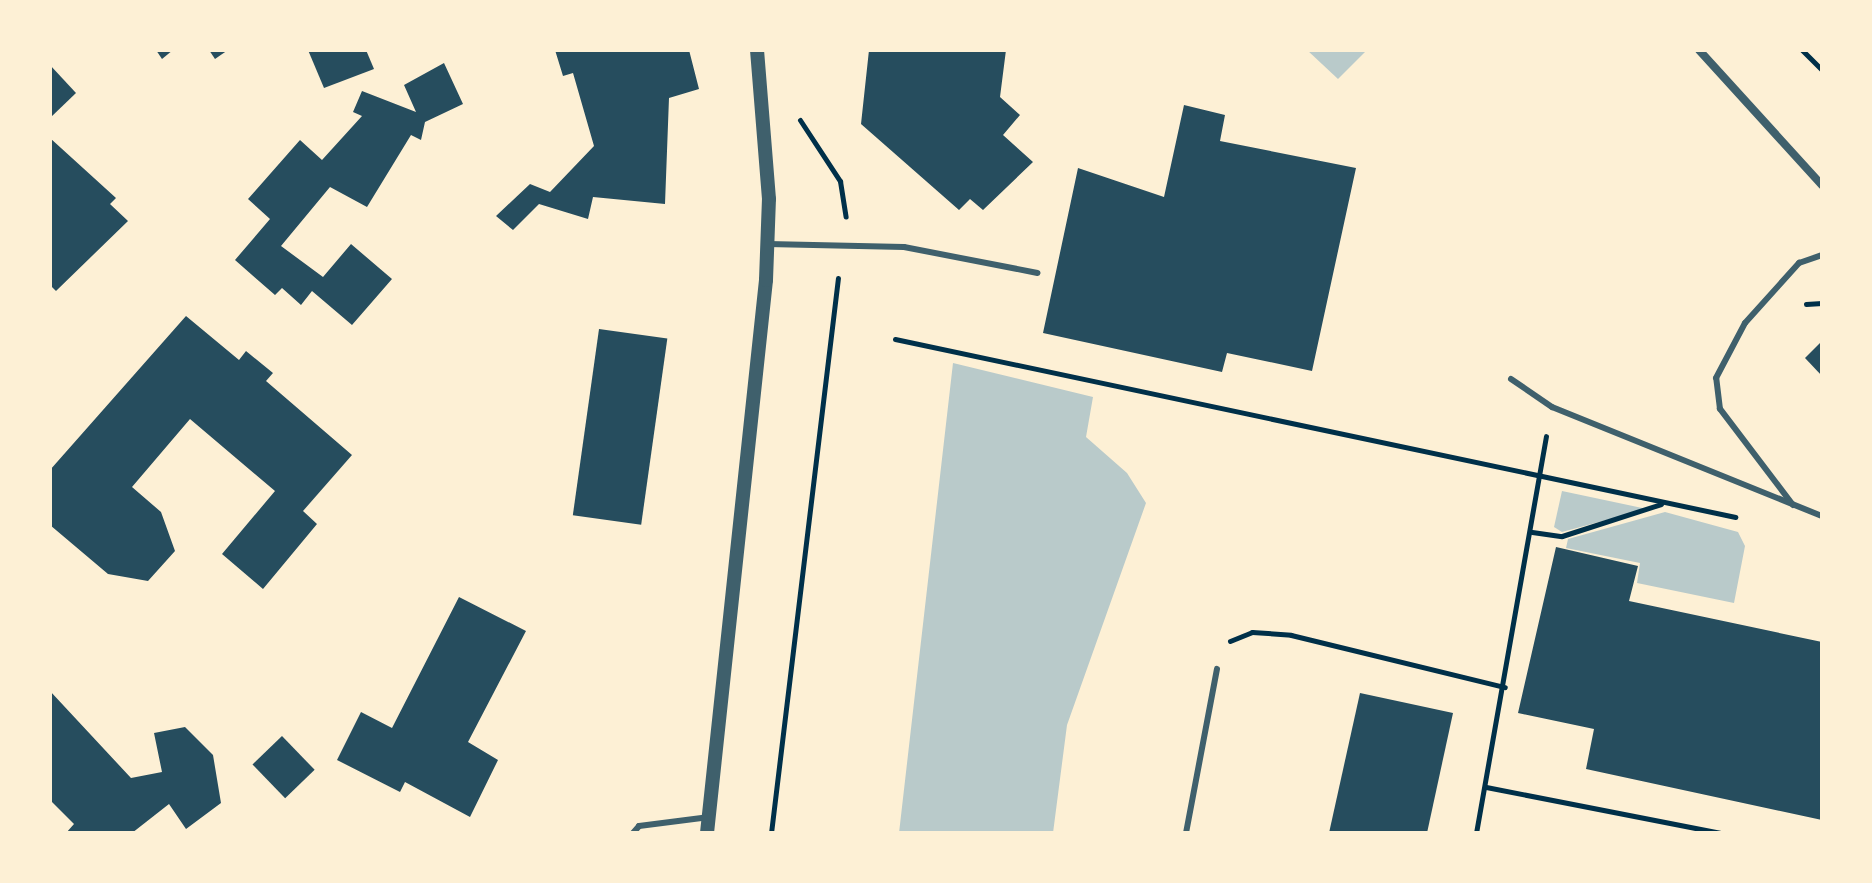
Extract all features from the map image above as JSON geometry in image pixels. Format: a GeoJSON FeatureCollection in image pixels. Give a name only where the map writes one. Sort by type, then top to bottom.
{"type":"FeatureCollection","features":[{"type":"Feature","properties":{"kind":"street"},"geometry":{"type":"LineString","coordinates":[[707,833],[767,244],[761,73],[757,50]]}},
{"type":"Feature","properties":{"kind":"street"},"geometry":{"type":"LineString","coordinates":[[1699,50],[1822,185]]}},
{"type":"Feature","properties":{"kind":"lane"},"geometry":{"type":"LineString","coordinates":[[767,244],[843,242],[1038,273]]}},
{"type":"Feature","properties":{"kind":"lane"},"geometry":{"type":"LineString","coordinates":[[1795,507],[1720,409],[1716,378],[1745,323],[1799,263],[1822,255]]}},
{"type":"Feature","properties":{"kind":"lane"},"geometry":{"type":"LineString","coordinates":[[1511,379],[1552,407],[1822,516]]}},
{"type":"Feature","properties":{"kind":"lane"},"geometry":{"type":"LineString","coordinates":[[1186,833],[1217,669]]}},
{"type":"Feature","properties":{"kind":"lane"},"geometry":{"type":"LineString","coordinates":[[633,833],[639,826],[709,817]]}},
{"type":"Feature","properties":{"kind":"path"},"geometry":{"type":"LineString","coordinates":[[1802,50],[1822,70]]}},
{"type":"Feature","properties":{"kind":"path"},"geometry":{"type":"LineString","coordinates":[[761,73],[840,181],[843,242],[771,833]]}},
{"type":"Feature","properties":{"kind":"path"},"geometry":{"type":"LineString","coordinates":[[895,339],[1726,518],[1795,507]]}},
{"type":"Feature","properties":{"kind":"path"},"geometry":{"type":"LineString","coordinates":[[1476,833],[1505,687],[1552,407]]}},
{"type":"Feature","properties":{"kind":"path"},"geometry":{"type":"LineString","coordinates":[[1532,532],[1562,536],[1662,503]]}},
{"type":"Feature","properties":{"kind":"path"},"geometry":{"type":"LineString","coordinates":[[1217,669],[1228,642],[1252,632],[1505,687]]}},
{"type":"Feature","properties":{"kind":"path"},"geometry":{"type":"LineString","coordinates":[[1486,787],[1720,833]]}},
{"type":"Feature","properties":{"kind":"shaded area"},"geometry":{"type":"Polygon","coordinates":[[[1307,50],[1367,50],[1338,79],[1307,50]]]}},
{"type":"Feature","properties":{"kind":"shaded area"},"geometry":{"type":"Polygon","coordinates":[[[953,363],[1093,397],[1086,437],[1127,473],[1146,503],[1067,725],[1053,833],[899,833],[953,363]]]}},
{"type":"Feature","properties":{"kind":"shaded area"},"geometry":{"type":"Polygon","coordinates":[[[1562,491],[1647,509],[1562,532],[1554,527],[1562,491]]]}},
{"type":"Feature","properties":{"kind":"shaded area"},"geometry":{"type":"Polygon","coordinates":[[[1665,512],[1738,532],[1745,546],[1734,603],[1637,583],[1640,563],[1566,548],[1568,539],[1665,512]]]}},
{"type":"Feature","properties":{"kind":"building"},"geometry":{"type":"Polygon","coordinates":[[[156,50],[173,50],[162,59],[156,50]]]}},
{"type":"Feature","properties":{"kind":"building"},"geometry":{"type":"Polygon","coordinates":[[[209,50],[228,50],[215,59],[209,50]]]}},
{"type":"Feature","properties":{"kind":"building"},"geometry":{"type":"Polygon","coordinates":[[[308,50],[366,50],[374,69],[324,88],[308,50]]]}},
{"type":"Feature","properties":{"kind":"building"},"geometry":{"type":"Polygon","coordinates":[[[555,50],[689,50],[699,89],[669,98],[665,204],[593,197],[588,219],[539,204],[513,230],[496,216],[530,184],[550,192],[594,146],[573,73],[563,76],[555,50]]]}},
{"type":"Feature","properties":{"kind":"building"},"geometry":{"type":"Polygon","coordinates":[[[869,50],[1006,50],[1000,97],[1020,115],[1003,135],[1033,162],[983,210],[970,199],[959,210],[861,124],[869,50]]]}},
{"type":"Feature","properties":{"kind":"building"},"geometry":{"type":"Polygon","coordinates":[[[444,63],[463,104],[425,122],[421,140],[411,135],[367,207],[330,187],[281,246],[323,277],[351,244],[392,279],[352,325],[312,291],[301,305],[282,288],[275,295],[235,260],[270,219],[248,199],[300,140],[322,160],[362,116],[353,112],[362,91],[416,112],[404,85],[444,63]]]}},
{"type":"Feature","properties":{"kind":"building"},"geometry":{"type":"Polygon","coordinates":[[[50,65],[76,93],[50,118],[50,65]]]}},
{"type":"Feature","properties":{"kind":"building"},"geometry":{"type":"Polygon","coordinates":[[[1184,105],[1225,115],[1220,141],[1356,168],[1312,371],[1227,353],[1222,372],[1043,333],[1078,168],[1164,197],[1184,105]]]}},
{"type":"Feature","properties":{"kind":"building"},"geometry":{"type":"Polygon","coordinates":[[[50,138],[116,198],[110,204],[128,221],[56,291],[50,285],[50,138]]]}},
{"type":"Feature","properties":{"kind":"building"},"geometry":{"type":"Polygon","coordinates":[[[186,316],[239,360],[246,351],[273,373],[266,381],[352,455],[303,511],[317,524],[263,589],[222,554],[275,491],[190,419],[132,487],[161,512],[175,551],[148,581],[108,574],[50,525],[50,470],[186,316]]]}},
{"type":"Feature","properties":{"kind":"building"},"geometry":{"type":"Polygon","coordinates":[[[599,329],[667,339],[641,525],[573,515],[599,329]]]}},
{"type":"Feature","properties":{"kind":"building"},"geometry":{"type":"Polygon","coordinates":[[[1822,341],[1822,376],[1805,358],[1822,341]]]}},
{"type":"Feature","properties":{"kind":"building"},"geometry":{"type":"Polygon","coordinates":[[[1556,547],[1638,566],[1629,601],[1822,642],[1822,820],[1586,769],[1594,729],[1518,713],[1556,547]]]}},
{"type":"Feature","properties":{"kind":"building"},"geometry":{"type":"Polygon","coordinates":[[[459,597],[526,631],[468,742],[498,760],[470,817],[405,782],[400,792],[337,760],[361,712],[392,728],[459,597]]]}},
{"type":"Feature","properties":{"kind":"building"},"geometry":{"type":"Polygon","coordinates":[[[50,691],[131,778],[162,772],[154,733],[185,727],[213,755],[221,803],[186,829],[169,804],[132,833],[66,833],[74,824],[50,800],[50,691]]]}},
{"type":"Feature","properties":{"kind":"building"},"geometry":{"type":"Polygon","coordinates":[[[1360,693],[1453,713],[1427,833],[1329,833],[1360,693]]]}},
{"type":"Feature","properties":{"kind":"building"},"geometry":{"type":"Polygon","coordinates":[[[282,736],[315,770],[285,798],[253,764],[282,736]]]}}]}
